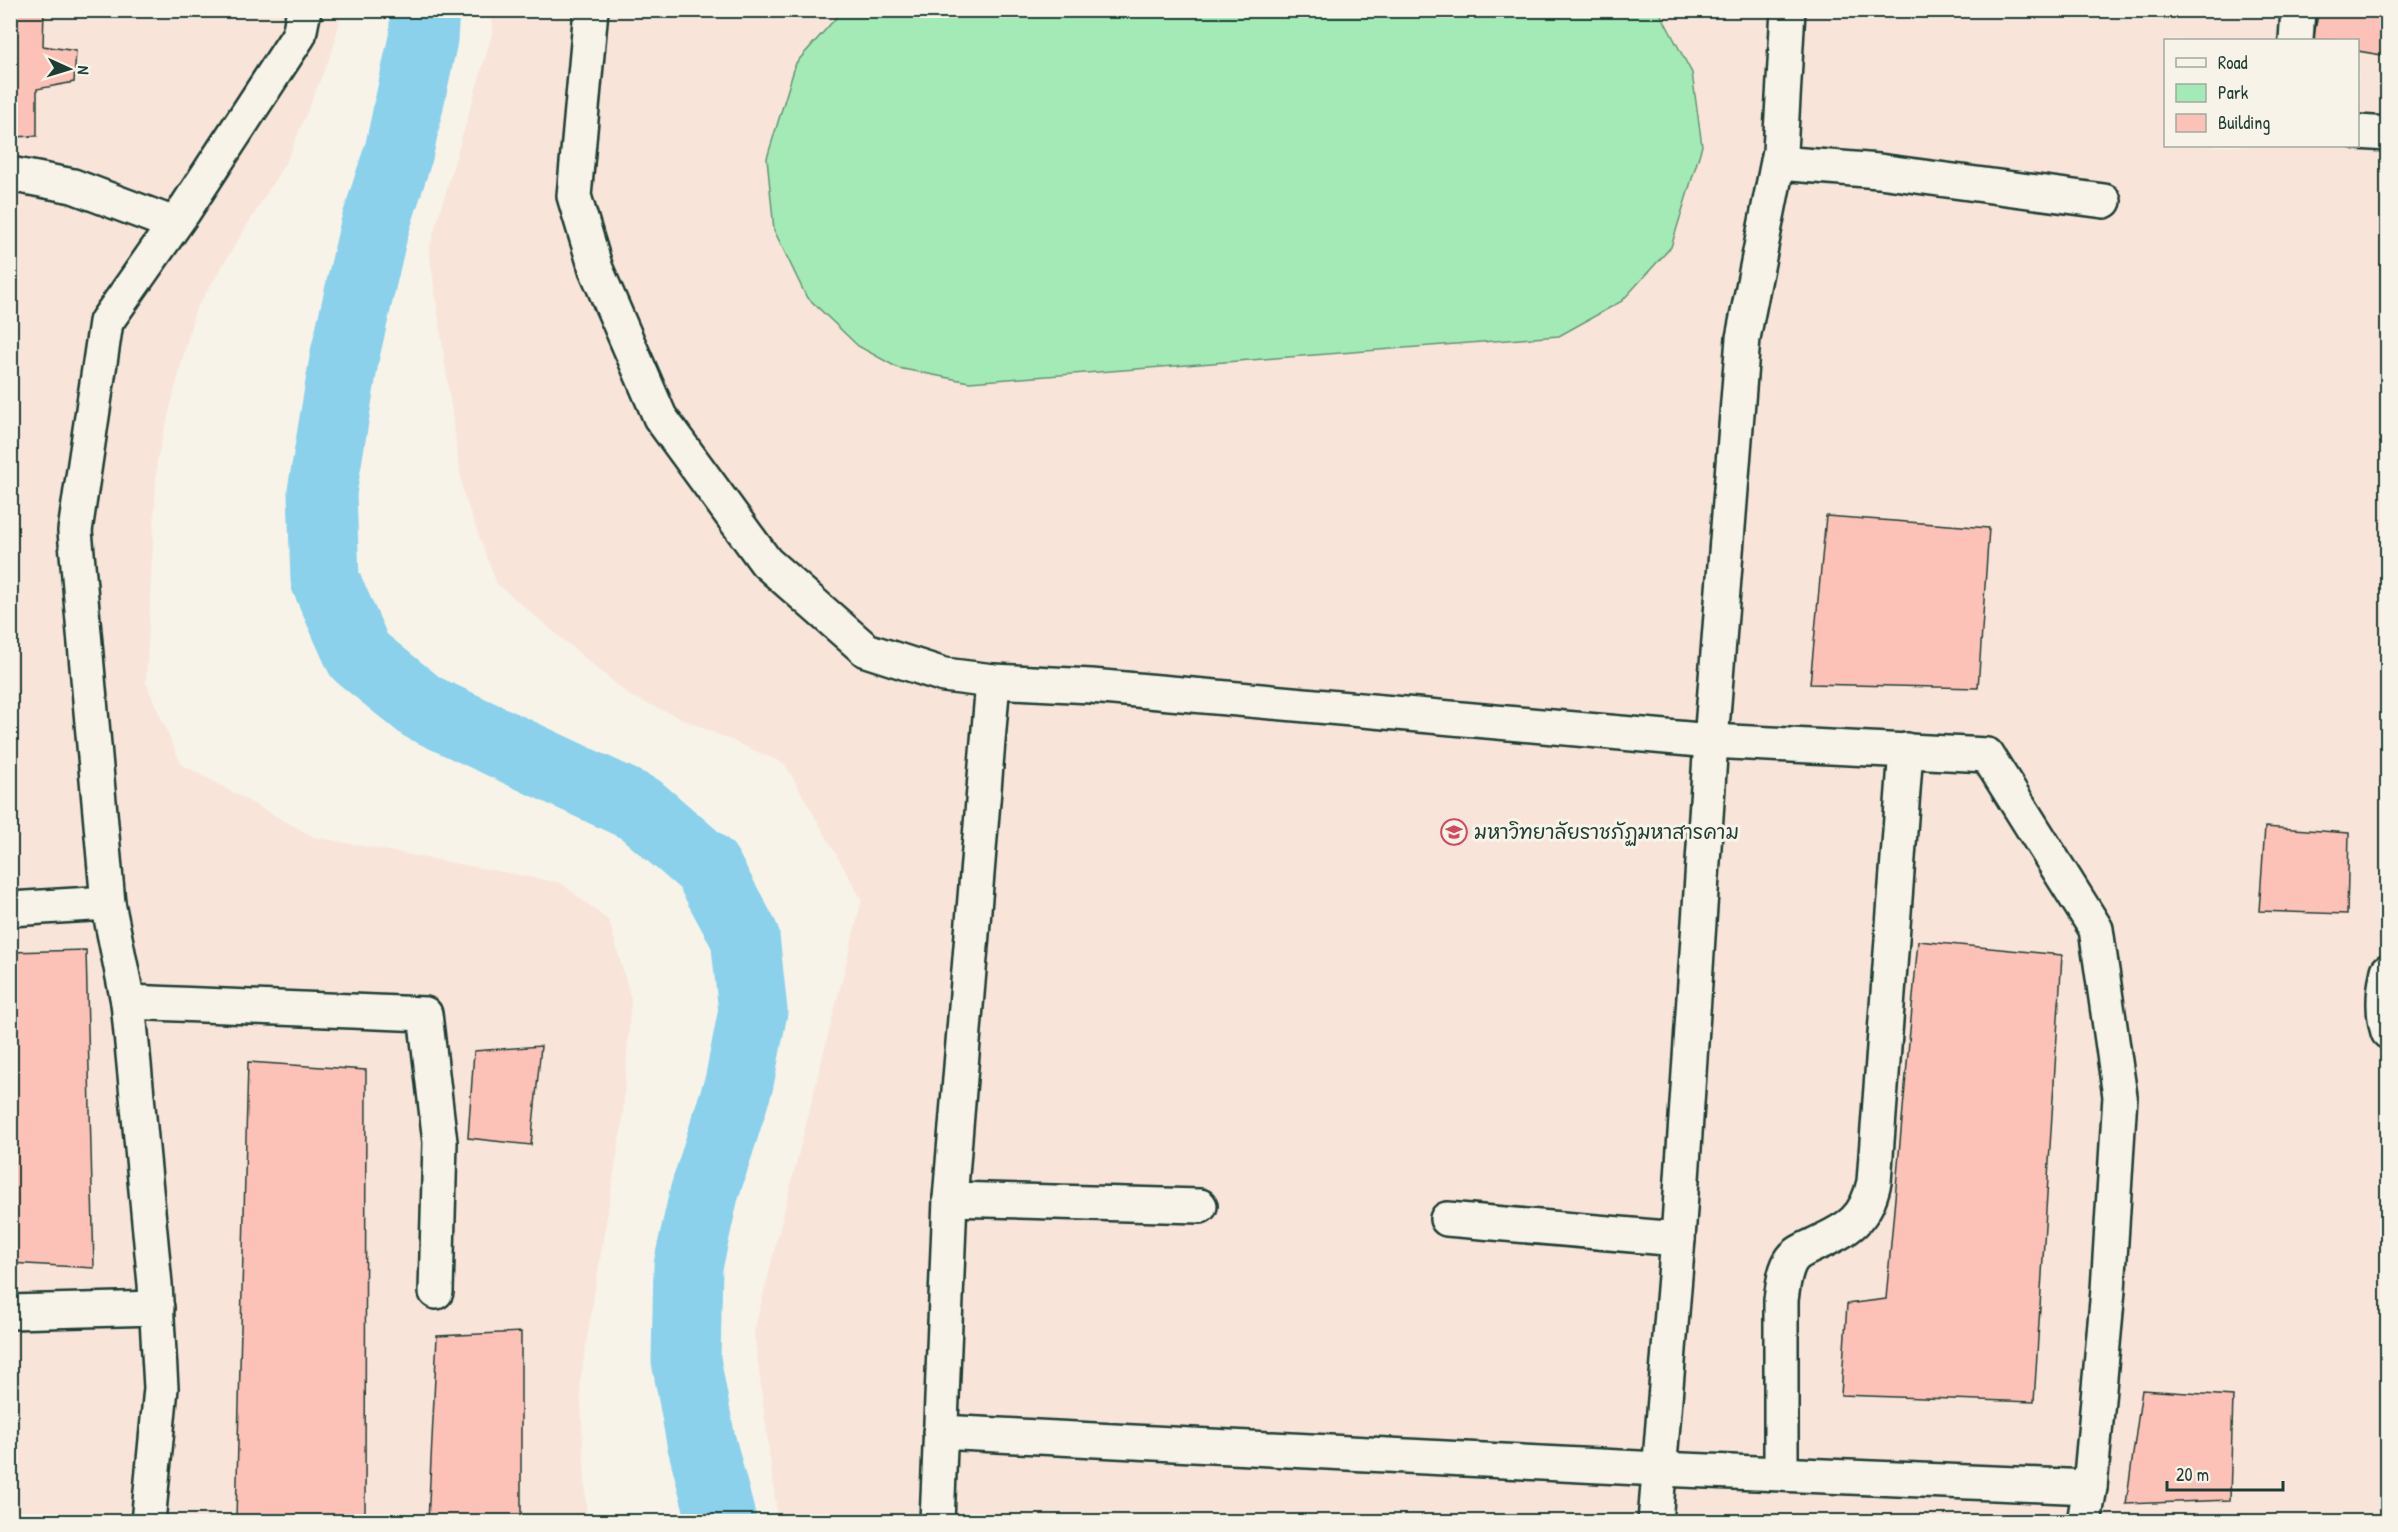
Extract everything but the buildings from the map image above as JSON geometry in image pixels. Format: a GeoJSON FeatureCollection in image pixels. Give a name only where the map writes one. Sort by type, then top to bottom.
{"type":"FeatureCollection","features":[{"type":"Feature","properties":{"kind":"street"},"geometry":{"type":"LineString","coordinates":[[148,1521],[161,1388],[157,1308],[128,1002],[108,903],[75,531],[106,322],[174,225],[299,35],[304,10]]}},
{"type":"Feature","properties":{"kind":"street"},"geometry":{"type":"LineString","coordinates":[[591,10],[574,196],[596,269],[660,417],[766,562],[866,650],[944,675],[993,681],[1091,686],[1711,741],[1987,755],[2096,929],[2120,1096],[2108,1290],[2090,1487],[2084,1521]]}},
{"type":"Feature","properties":{"kind":"street"},"geometry":{"type":"LineString","coordinates":[[1655,1521],[1678,1239],[1711,741],[1743,338],[1780,151],[1788,10]]}},
{"type":"Feature","properties":{"kind":"street"},"geometry":{"type":"LineString","coordinates":[[2296,39],[2298,10]]}},
{"type":"Feature","properties":{"kind":"street"},"geometry":{"type":"LineString","coordinates":[[2359,132],[2388,134]]}},
{"type":"Feature","properties":{"kind":"street"},"geometry":{"type":"LineString","coordinates":[[1778,163],[1880,171],[2104,201]]}},
{"type":"Feature","properties":{"kind":"street"},"geometry":{"type":"LineString","coordinates":[[10,174],[73,186],[174,225]]}},
{"type":"Feature","properties":{"kind":"street"},"geometry":{"type":"LineString","coordinates":[[937,1521],[950,1199],[993,681]]}},
{"type":"Feature","properties":{"kind":"street"},"geometry":{"type":"LineString","coordinates":[[1781,1473],[1781,1300],[1786,1272],[1792,1258],[1836,1235],[1856,1221],[1868,1205],[1874,1182],[1906,750]]}},
{"type":"Feature","properties":{"kind":"street"},"geometry":{"type":"LineString","coordinates":[[10,909],[108,903]]}},
{"type":"Feature","properties":{"kind":"street"},"geometry":{"type":"LineString","coordinates":[[2388,971],[2384,985],[2384,1016],[2388,1032]]}},
{"type":"Feature","properties":{"kind":"street"},"geometry":{"type":"LineString","coordinates":[[128,1002],[425,1014],[440,1142],[436,1292]]}},
{"type":"Feature","properties":{"kind":"street"},"geometry":{"type":"LineString","coordinates":[[950,1199],[1200,1206]]}},
{"type":"Feature","properties":{"kind":"street"},"geometry":{"type":"LineString","coordinates":[[1447,1219],[1678,1239]]}},
{"type":"Feature","properties":{"kind":"street"},"geometry":{"type":"LineString","coordinates":[[10,1312],[157,1308]]}},
{"type":"Feature","properties":{"kind":"street"},"geometry":{"type":"LineString","coordinates":[[940,1432],[1659,1469],[2090,1487]]}},
{"type":"Feature","properties":{"kind":"shaded area"},"geometry":{"type":"Polygon","coordinates":[[[10,11],[342,11],[333,49],[288,158],[195,311],[157,459],[146,683],[181,764],[314,837],[561,883],[609,921],[631,999],[622,1124],[580,1382],[587,1521],[11,1521],[10,11]]]}},
{"type":"Feature","properties":{"kind":"shaded area","name":"มหาวิทยาลัยราชภัฏมหาสารคาม"},"geometry":{"type":"Polygon","coordinates":[[[490,11],[2387,11],[2387,1521],[778,1521],[754,1332],[862,900],[785,764],[630,696],[497,584],[463,493],[429,249],[493,31],[490,11]]]}},
{"type":"Feature","properties":{"kind":"green space"},"geometry":{"type":"Polygon","coordinates":[[[843,10],[1659,11],[1692,73],[1702,146],[1671,247],[1622,301],[1559,336],[969,382],[898,368],[858,346],[806,296],[774,230],[767,158],[796,63],[843,10]]]}},
{"type":"Feature","properties":{"kind":"waterway"},"geometry":{"type":"LineString","coordinates":[[425,10],[423,39],[399,151],[374,229],[345,354],[322,492],[325,580],[359,656],[422,707],[640,809],[707,867],[745,937],[753,1011],[739,1083],[704,1194],[688,1266],[686,1360],[701,1441],[722,1522]]}},
{"type":"Feature","properties":{"kind":"place","name":"มหาวิทยาลัยราชภัฏมหาสารคาม"},"geometry":{"type":"Point","coordinates":[1454,832]}}]}
